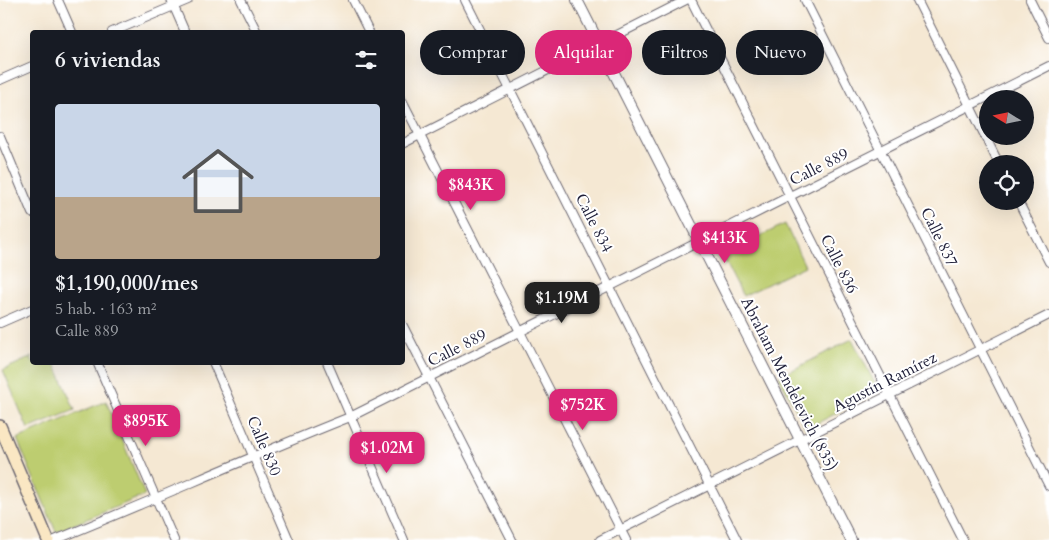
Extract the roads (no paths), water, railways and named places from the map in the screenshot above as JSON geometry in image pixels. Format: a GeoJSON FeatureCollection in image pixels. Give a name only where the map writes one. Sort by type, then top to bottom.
{"type":"FeatureCollection","features":[{"type":"Feature","properties":{"kind":"main road"},"geometry":{"type":"LineString","coordinates":[[0,426],[48,540]]}},
{"type":"Feature","properties":{"kind":"street"},"geometry":{"type":"LineString","coordinates":[[58,0],[71,30]]}},
{"type":"Feature","properties":{"kind":"street"},"geometry":{"type":"LineString","coordinates":[[116,30],[172,3],[188,0]]}},
{"type":"Feature","properties":{"kind":"street"},"geometry":{"type":"LineString","coordinates":[[241,0],[256,30]]}},
{"type":"Feature","properties":{"kind":"street"},"geometry":{"type":"LineString","coordinates":[[353,0],[368,30]]}},
{"type":"Feature","properties":{"kind":"street","name":"Calle 834"},"geometry":{"type":"LineString","coordinates":[[466,0],[738,540]]}},
{"type":"Feature","properties":{"kind":"street","name":"Abraham Mendelevich (835)"},"geometry":{"type":"LineString","coordinates":[[577,0],[592,30]]}},
{"type":"Feature","properties":{"kind":"street"},"geometry":{"type":"LineString","coordinates":[[625,30],[686,0]]}},
{"type":"Feature","properties":{"kind":"street","name":"Calle 836"},"geometry":{"type":"LineString","coordinates":[[691,0],[962,540]]}},
{"type":"Feature","properties":{"kind":"street","name":"Calle 837"},"geometry":{"type":"LineString","coordinates":[[805,0],[882,150],[980,351],[1049,486]]}},
{"type":"Feature","properties":{"kind":"street"},"geometry":{"type":"LineString","coordinates":[[917,0],[994,155]]}},
{"type":"Feature","properties":{"kind":"street"},"geometry":{"type":"LineString","coordinates":[[1030,0],[1049,38]]}},
{"type":"Feature","properties":{"kind":"street"},"geometry":{"type":"LineString","coordinates":[[172,3],[184,30]]}},
{"type":"Feature","properties":{"kind":"street","name":"Calle 889"},"geometry":{"type":"LineString","coordinates":[[55,540],[350,417],[1049,66]]}},
{"type":"Feature","properties":{"kind":"street"},"geometry":{"type":"LineString","coordinates":[[0,80],[30,67]]}},
{"type":"Feature","properties":{"kind":"street"},"geometry":{"type":"LineString","coordinates":[[405,142],[536,75]]}},
{"type":"Feature","properties":{"kind":"street","name":"Abraham Mendelevich (835)"},"geometry":{"type":"LineString","coordinates":[[615,75],[851,540]]}},
{"type":"Feature","properties":{"kind":"street"},"geometry":{"type":"LineString","coordinates":[[405,106],[626,540]]}},
{"type":"Feature","properties":{"kind":"street"},"geometry":{"type":"LineString","coordinates":[[0,136],[30,208]]}},
{"type":"Feature","properties":{"kind":"street"},"geometry":{"type":"LineString","coordinates":[[1023,210],[1049,262]]}},
{"type":"Feature","properties":{"kind":"street"},"geometry":{"type":"LineString","coordinates":[[0,323],[30,310]]}},
{"type":"Feature","properties":{"kind":"street","name":"Agustín Ramírez"},"geometry":{"type":"LineString","coordinates":[[600,540],[1049,315]]}},
{"type":"Feature","properties":{"kind":"street"},"geometry":{"type":"LineString","coordinates":[[405,330],[512,540]]}},
{"type":"Feature","properties":{"kind":"street"},"geometry":{"type":"LineString","coordinates":[[98,365],[174,540]]}},
{"type":"Feature","properties":{"kind":"street","name":"Calle 830"},"geometry":{"type":"LineString","coordinates":[[215,365],[289,540]]}},
{"type":"Feature","properties":{"kind":"street"},"geometry":{"type":"LineString","coordinates":[[328,365],[404,540]]}}]}
